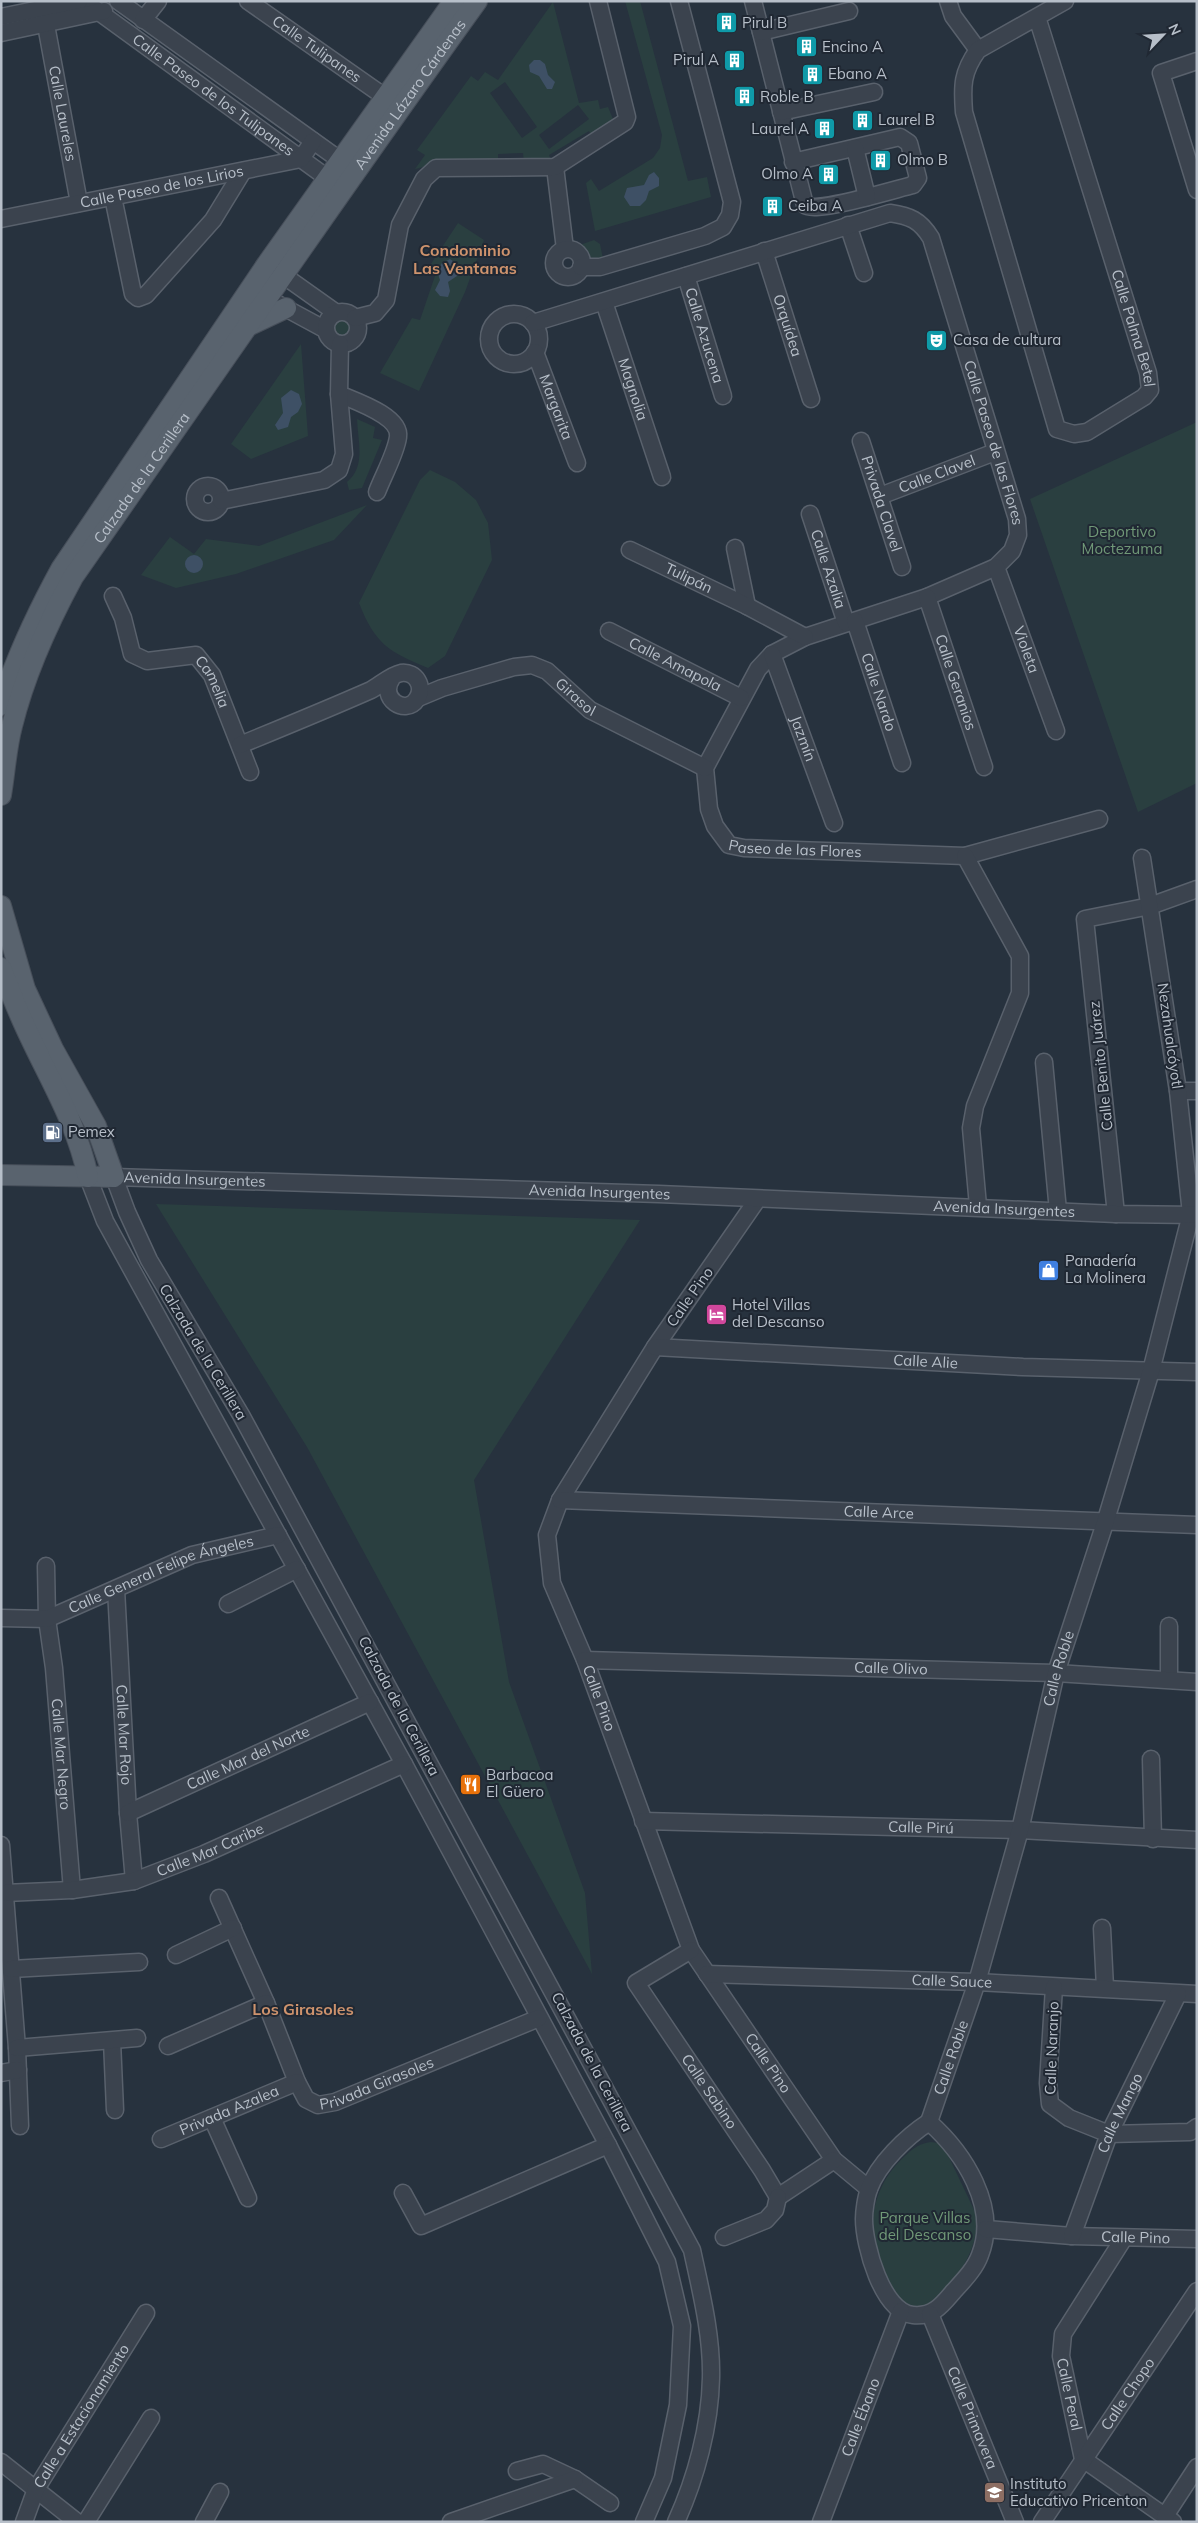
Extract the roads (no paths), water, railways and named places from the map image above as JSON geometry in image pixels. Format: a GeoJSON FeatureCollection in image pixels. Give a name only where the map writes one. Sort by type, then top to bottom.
{"type":"FeatureCollection","features":[{"type":"Feature","properties":{"kind":"main road","name":"Avenida Lázaro Cárdenas"},"geometry":{"type":"LineString","coordinates":[[335,183],[385,97],[454,1]]}},
{"type":"Feature","properties":{"kind":"main road","name":"Avenida Lázaro Cárdenas"},"geometry":{"type":"LineString","coordinates":[[347,165],[477,1]]}},
{"type":"Feature","properties":{"kind":"main road","name":"Calzada de la Cerillera"},"geometry":{"type":"LineString","coordinates":[[1,705],[16,661],[34,618],[60,570],[267,264],[335,183]]}},
{"type":"Feature","properties":{"kind":"main road","name":"Calzada de la Cerillera"},"geometry":{"type":"LineString","coordinates":[[1,795],[6,727],[46,626],[73,577],[283,276],[335,183]]}},
{"type":"Feature","properties":{"kind":"main road"},"geometry":{"type":"LineString","coordinates":[[249,326],[286,308]]}},
{"type":"Feature","properties":{"kind":"main road","name":"Calzada de la Cerillera"},"geometry":{"type":"LineString","coordinates":[[1,906],[25,989],[53,1049],[96,1126],[114,1177]]}},
{"type":"Feature","properties":{"kind":"main road","name":"Calzada de la Cerillera"},"geometry":{"type":"LineString","coordinates":[[1,968],[20,1015],[65,1106],[83,1152],[88,1177]]}},
{"type":"Feature","properties":{"kind":"main road","name":"Avenida Insurgentes"},"geometry":{"type":"LineString","coordinates":[[1,1175],[114,1177]]}},
{"type":"Feature","properties":{"kind":"street"},"geometry":{"type":"LineString","coordinates":[[1,17],[80,1]]}},
{"type":"Feature","properties":{"kind":"street","name":"Calle Paseo de los Tulipanes"},"geometry":{"type":"LineString","coordinates":[[84,1],[335,183]]}},
{"type":"Feature","properties":{"kind":"street"},"geometry":{"type":"LineString","coordinates":[[143,20],[158,1]]}},
{"type":"Feature","properties":{"kind":"street","name":"Calle Tulipanes"},"geometry":{"type":"LineString","coordinates":[[248,1],[385,97]]}},
{"type":"Feature","properties":{"kind":"street"},"geometry":{"type":"LineString","coordinates":[[355,318],[375,313],[386,300],[400,225],[424,179],[436,168],[554,167],[621,127],[627,117],[598,1]]}},
{"type":"Feature","properties":{"kind":"street"},"geometry":{"type":"LineString","coordinates":[[566,249],[556,257],[556,270],[563,276],[572,276],[581,267],[600,267],[705,236],[723,227],[730,215],[732,202],[679,1]]}},
{"type":"Feature","properties":{"kind":"street"},"geometry":{"type":"LineString","coordinates":[[753,1],[761,32],[793,162],[803,201],[807,208],[816,208],[866,197],[913,185],[917,181],[917,173],[908,143],[900,137],[793,162]]}},
{"type":"Feature","properties":{"kind":"street"},"geometry":{"type":"LineString","coordinates":[[948,1],[953,16],[978,50],[1065,1]]}},
{"type":"Feature","properties":{"kind":"street"},"geometry":{"type":"LineString","coordinates":[[1,33],[99,12],[121,3]]}},
{"type":"Feature","properties":{"kind":"street","name":"Calle Paseo de los Tulipanes"},"geometry":{"type":"LineString","coordinates":[[121,3],[347,165]]}},
{"type":"Feature","properties":{"kind":"street"},"geometry":{"type":"LineString","coordinates":[[761,32],[849,11]]}},
{"type":"Feature","properties":{"kind":"street","name":"Calle Palma Betel"},"geometry":{"type":"LineString","coordinates":[[978,50],[970,61],[962,85],[964,112],[1057,429],[1074,434],[1086,432],[1144,397],[1150,390],[1148,373],[1037,17]]}},
{"type":"Feature","properties":{"kind":"street","name":"Calle Laureles"},"geometry":{"type":"LineString","coordinates":[[46,24],[79,203]]}},
{"type":"Feature","properties":{"kind":"street"},"geometry":{"type":"LineString","coordinates":[[1197,61],[1161,73],[1193,164],[1197,190]]}},
{"type":"Feature","properties":{"kind":"street"},"geometry":{"type":"LineString","coordinates":[[781,112],[874,92]]}},
{"type":"Feature","properties":{"kind":"street"},"geometry":{"type":"LineString","coordinates":[[301,159],[313,141]]}},
{"type":"Feature","properties":{"kind":"street"},"geometry":{"type":"LineString","coordinates":[[855,148],[866,197]]}},
{"type":"Feature","properties":{"kind":"street","name":"Calle Paseo de los Lirios"},"geometry":{"type":"LineString","coordinates":[[1,219],[301,159]]}},
{"type":"Feature","properties":{"kind":"street"},"geometry":{"type":"LineString","coordinates":[[554,167],[566,249]]}},
{"type":"Feature","properties":{"kind":"street"},"geometry":{"type":"LineString","coordinates":[[113,197],[133,294],[138,298],[146,295],[213,220],[243,171]]}},
{"type":"Feature","properties":{"kind":"street","name":"Calle Paseo de las Flores"},"geometry":{"type":"LineString","coordinates":[[533,323],[890,213],[910,216],[923,225],[930,238],[1017,519],[1018,535],[1012,551],[996,567],[927,597],[805,637]]}},
{"type":"Feature","properties":{"kind":"street"},"geometry":{"type":"LineString","coordinates":[[848,225],[864,274]]}},
{"type":"Feature","properties":{"kind":"street"},"geometry":{"type":"LineString","coordinates":[[566,249],[578,253],[581,267]]}},
{"type":"Feature","properties":{"kind":"street","name":"Orquídea"},"geometry":{"type":"LineString","coordinates":[[764,251],[811,399]]}},
{"type":"Feature","properties":{"kind":"street"},"geometry":{"type":"LineString","coordinates":[[250,288],[326,330],[331,340],[340,344],[350,342],[354,338],[358,328],[355,318],[346,312],[335,312],[267,264]]}},
{"type":"Feature","properties":{"kind":"street","name":"Calle Azucena"},"geometry":{"type":"LineString","coordinates":[[686,276],[723,396]]}},
{"type":"Feature","properties":{"kind":"street","name":"Magnolia"},"geometry":{"type":"LineString","coordinates":[[604,302],[662,477]]}},
{"type":"Feature","properties":{"kind":"street"},"geometry":{"type":"LineString","coordinates":[[326,330],[329,317],[335,312]]}},
{"type":"Feature","properties":{"kind":"street","name":"Margarita"},"geometry":{"type":"LineString","coordinates":[[535,352],[523,362],[507,363],[494,354],[489,338],[495,323],[510,314],[526,317],[533,323],[539,337],[535,352],[576,463]]}},
{"type":"Feature","properties":{"kind":"street"},"geometry":{"type":"LineString","coordinates":[[221,501],[324,480],[339,470],[344,454],[339,394],[340,344]]}},
{"type":"Feature","properties":{"kind":"street"},"geometry":{"type":"LineString","coordinates":[[339,394],[390,418],[397,426],[399,437],[377,492]]}},
{"type":"Feature","properties":{"kind":"street","name":"Privada Clavel"},"geometry":{"type":"LineString","coordinates":[[861,441],[902,567]]}},
{"type":"Feature","properties":{"kind":"street","name":"Calle Clavel"},"geometry":{"type":"LineString","coordinates":[[880,496],[995,452]]}},
{"type":"Feature","properties":{"kind":"street","name":"Calle Azalia"},"geometry":{"type":"LineString","coordinates":[[810,514],[851,622]]}},
{"type":"Feature","properties":{"kind":"street"},"geometry":{"type":"LineString","coordinates":[[735,548],[748,606]]}},
{"type":"Feature","properties":{"kind":"street","name":"Tulipán"},"geometry":{"type":"LineString","coordinates":[[630,550],[748,606],[805,637]]}},
{"type":"Feature","properties":{"kind":"street","name":"Violeta"},"geometry":{"type":"LineString","coordinates":[[996,567],[1056,731]]}},
{"type":"Feature","properties":{"kind":"street","name":"Camelia"},"geometry":{"type":"LineString","coordinates":[[114,596],[124,618],[132,654],[147,661],[196,655],[212,675],[250,772]]}},
{"type":"Feature","properties":{"kind":"street","name":"Calle Geranios"},"geometry":{"type":"LineString","coordinates":[[927,597],[984,768]]}},
{"type":"Feature","properties":{"kind":"street","name":"Calle Nardo"},"geometry":{"type":"LineString","coordinates":[[851,622],[902,763]]}},
{"type":"Feature","properties":{"kind":"street","name":"Calle Amapola"},"geometry":{"type":"LineString","coordinates":[[609,631],[741,698]]}},
{"type":"Feature","properties":{"kind":"street"},"geometry":{"type":"LineString","coordinates":[[705,768],[758,669],[772,654],[805,637]]}},
{"type":"Feature","properties":{"kind":"street","name":"Jazmín"},"geometry":{"type":"LineString","coordinates":[[772,654],[834,822]]}},
{"type":"Feature","properties":{"kind":"street","name":"Girasol"},"geometry":{"type":"LineString","coordinates":[[418,690],[442,688],[514,667],[532,665],[547,671],[590,710],[705,768]]}},
{"type":"Feature","properties":{"kind":"street"},"geometry":{"type":"LineString","coordinates":[[240,745],[372,689],[390,686],[402,673],[407,673],[418,690],[410,705],[399,705],[391,699],[390,686]]}},
{"type":"Feature","properties":{"kind":"street","name":"Paseo de las Flores"},"geometry":{"type":"LineString","coordinates":[[705,768],[709,809],[715,826],[729,845],[744,848],[965,856]]}},
{"type":"Feature","properties":{"kind":"street"},"geometry":{"type":"LineString","coordinates":[[978,1206],[972,1128],[975,1106],[1020,993],[1022,973],[1020,956],[965,856],[1099,820]]}},
{"type":"Feature","properties":{"kind":"street","name":"Nezahualcóyotl"},"geometry":{"type":"LineString","coordinates":[[1142,858],[1178,1091],[1194,1214]]}},
{"type":"Feature","properties":{"kind":"street"},"geometry":{"type":"LineString","coordinates":[[1150,906],[1197,889]]}},
{"type":"Feature","properties":{"kind":"street","name":"Calle Benito Juárez"},"geometry":{"type":"LineString","coordinates":[[1116,1214],[1085,919],[1150,906]]}},
{"type":"Feature","properties":{"kind":"street"},"geometry":{"type":"LineString","coordinates":[[1044,1062],[1058,1211]]}},
{"type":"Feature","properties":{"kind":"street"},"geometry":{"type":"LineString","coordinates":[[1178,1091],[1197,1091]]}},
{"type":"Feature","properties":{"kind":"street","name":"Calzada de la Cerillera"},"geometry":{"type":"LineString","coordinates":[[88,1177],[105,1221],[404,1764],[608,2145],[667,2262],[682,2326],[678,2404],[663,2478],[644,2522]]}},
{"type":"Feature","properties":{"kind":"street","name":"Avenida Insurgentes"},"geometry":{"type":"LineString","coordinates":[[114,1177],[659,1194],[757,1200],[978,1206],[1116,1214],[1194,1214]]}},
{"type":"Feature","properties":{"kind":"street","name":"Calzada de la Cerillera"},"geometry":{"type":"LineString","coordinates":[[114,1177],[127,1212],[149,1260],[241,1415],[692,2250],[706,2320],[711,2378],[708,2417],[686,2499],[676,2522]]}},
{"type":"Feature","properties":{"kind":"street","name":"Calle Pino"},"geometry":{"type":"LineString","coordinates":[[757,1200],[655,1347],[560,1500],[547,1535],[552,1584],[585,1660],[691,1950],[834,2160],[869,2189]]}},
{"type":"Feature","properties":{"kind":"street","name":"Calle Roble"},"geometry":{"type":"LineString","coordinates":[[928,2122],[977,1982],[1020,1830],[1056,1673],[1105,1523],[1151,1370],[1194,1214]]}},
{"type":"Feature","properties":{"kind":"street","name":"Calle Alie"},"geometry":{"type":"LineString","coordinates":[[655,1347],[1023,1367],[1197,1372]]}},
{"type":"Feature","properties":{"kind":"street","name":"Calle Arce"},"geometry":{"type":"LineString","coordinates":[[560,1500],[1105,1523],[1197,1525]]}},
{"type":"Feature","properties":{"kind":"street","name":"Calle General Felipe Ángeles"},"geometry":{"type":"LineString","coordinates":[[47,1619],[192,1555],[278,1535]]}},
{"type":"Feature","properties":{"kind":"street","name":"Calle Mar Negro"},"geometry":{"type":"LineString","coordinates":[[46,1566],[47,1619],[54,1668],[72,1890]]}},
{"type":"Feature","properties":{"kind":"street"},"geometry":{"type":"LineString","coordinates":[[228,1604],[297,1569]]}},
{"type":"Feature","properties":{"kind":"street","name":"Calle Mar Rojo"},"geometry":{"type":"LineString","coordinates":[[116,1589],[128,1813],[134,1880]]}},
{"type":"Feature","properties":{"kind":"street"},"geometry":{"type":"LineString","coordinates":[[1,1618],[47,1619]]}},
{"type":"Feature","properties":{"kind":"street"},"geometry":{"type":"LineString","coordinates":[[1169,1626],[1170,1679]]}},
{"type":"Feature","properties":{"kind":"street","name":"Calle Olivo"},"geometry":{"type":"LineString","coordinates":[[585,1660],[1056,1673],[1197,1682]]}},
{"type":"Feature","properties":{"kind":"street","name":"Calle Mar del Norte"},"geometry":{"type":"LineString","coordinates":[[128,1813],[370,1702]]}},
{"type":"Feature","properties":{"kind":"street"},"geometry":{"type":"LineString","coordinates":[[1151,1759],[1153,1839]]}},
{"type":"Feature","properties":{"kind":"street","name":"Calle Mar Caribe"},"geometry":{"type":"LineString","coordinates":[[5,1893],[72,1890],[134,1880],[204,1854],[404,1764]]}},
{"type":"Feature","properties":{"kind":"street","name":"Calle Pirú"},"geometry":{"type":"LineString","coordinates":[[643,1821],[1020,1830],[1197,1840]]}},
{"type":"Feature","properties":{"kind":"street"},"geometry":{"type":"LineString","coordinates":[[1,1845],[17,2048],[20,2126]]}},
{"type":"Feature","properties":{"kind":"street","name":"Privada Girasoles"},"geometry":{"type":"LineString","coordinates":[[219,1898],[266,2003],[297,2082],[306,2099],[318,2105],[335,2102],[539,2018]]}},
{"type":"Feature","properties":{"kind":"street"},"geometry":{"type":"LineString","coordinates":[[176,1955],[233,1928]]}},
{"type":"Feature","properties":{"kind":"street"},"geometry":{"type":"LineString","coordinates":[[1102,1928],[1105,1988]]}},
{"type":"Feature","properties":{"kind":"street","name":"Calle Sabino"},"geometry":{"type":"LineString","coordinates":[[691,1950],[636,1983],[762,2170],[778,2197]]}},
{"type":"Feature","properties":{"kind":"street"},"geometry":{"type":"LineString","coordinates":[[11,1969],[139,1962]]}},
{"type":"Feature","properties":{"kind":"street","name":"Calle Sauce"},"geometry":{"type":"LineString","coordinates":[[707,1974],[977,1982],[1197,1994]]}},
{"type":"Feature","properties":{"kind":"street","name":"Calle Naranjo"},"geometry":{"type":"LineString","coordinates":[[1054,1987],[1048,2084],[1050,2104],[1069,2118],[1109,2134]]}},
{"type":"Feature","properties":{"kind":"street","name":"Calle Mango"},"geometry":{"type":"LineString","coordinates":[[1072,2236],[1109,2134],[1178,1994]]}},
{"type":"Feature","properties":{"kind":"street"},"geometry":{"type":"LineString","coordinates":[[168,2046],[266,2003]]}},
{"type":"Feature","properties":{"kind":"street"},"geometry":{"type":"LineString","coordinates":[[17,2048],[137,2038]]}},
{"type":"Feature","properties":{"kind":"street"},"geometry":{"type":"LineString","coordinates":[[112,2041],[115,2110]]}},
{"type":"Feature","properties":{"kind":"street"},"geometry":{"type":"LineString","coordinates":[[1,2072],[18,2070]]}},
{"type":"Feature","properties":{"kind":"street","name":"Privada Azalea"},"geometry":{"type":"LineString","coordinates":[[161,2139],[297,2082]]}},
{"type":"Feature","properties":{"kind":"street"},"geometry":{"type":"LineString","coordinates":[[212,2118],[248,2198]]}},
{"type":"Feature","properties":{"kind":"street"},"geometry":{"type":"LineString","coordinates":[[928,2122],[946,2137],[965,2166],[984,2202],[986,2228],[980,2256],[969,2273],[940,2308],[930,2314],[912,2315],[901,2312],[877,2277],[870,2256],[864,2219],[869,2189],[890,2156],[916,2130],[928,2122]]}},
{"type":"Feature","properties":{"kind":"street"},"geometry":{"type":"LineString","coordinates":[[1109,2134],[1190,2132],[1197,2127]]}},
{"type":"Feature","properties":{"kind":"street"},"geometry":{"type":"LineString","coordinates":[[403,2192],[421,2226],[608,2145]]}},
{"type":"Feature","properties":{"kind":"street"},"geometry":{"type":"LineString","coordinates":[[724,2237],[766,2220],[775,2210],[778,2197],[834,2160]]}},
{"type":"Feature","properties":{"kind":"street","name":"Calle Pino"},"geometry":{"type":"LineString","coordinates":[[986,2228],[1072,2236],[1197,2239]]}},
{"type":"Feature","properties":{"kind":"street","name":"Calle Peral"},"geometry":{"type":"LineString","coordinates":[[1083,2458],[1062,2356],[1063,2334],[1124,2238]]}},
{"type":"Feature","properties":{"kind":"street","name":"Calle Chopo"},"geometry":{"type":"LineString","coordinates":[[1042,2522],[1083,2458],[1197,2291]]}},
{"type":"Feature","properties":{"kind":"street","name":"Calle Ébano"},"geometry":{"type":"LineString","coordinates":[[821,2522],[901,2312]]}},
{"type":"Feature","properties":{"kind":"street","name":"Calle a Estacionamiento"},"geometry":{"type":"LineString","coordinates":[[24,2522],[36,2489],[146,2314]]}},
{"type":"Feature","properties":{"kind":"street","name":"Calle Primavera"},"geometry":{"type":"LineString","coordinates":[[930,2314],[1015,2522]]}},
{"type":"Feature","properties":{"kind":"street"},"geometry":{"type":"LineString","coordinates":[[86,2522],[151,2418]]}},
{"type":"Feature","properties":{"kind":"street"},"geometry":{"type":"LineString","coordinates":[[1083,2458],[1169,2519],[1197,2467]]}},
{"type":"Feature","properties":{"kind":"street"},"geometry":{"type":"LineString","coordinates":[[1,2462],[77,2522]]}},
{"type":"Feature","properties":{"kind":"street"},"geometry":{"type":"LineString","coordinates":[[518,2470],[544,2464],[575,2479],[610,2503]]}},
{"type":"Feature","properties":{"kind":"street"},"geometry":{"type":"LineString","coordinates":[[455,2521],[575,2479]]}},
{"type":"Feature","properties":{"kind":"street"},"geometry":{"type":"LineString","coordinates":[[204,2522],[220,2492]]}},
{"type":"Feature","properties":{"kind":"water"},"geometry":{"type":"Polygon","coordinates":[[[534,60],[540,60],[545,64],[548,75],[555,82],[552,89],[547,89],[539,76],[530,72],[529,65],[534,60]]]}},
{"type":"Feature","properties":{"kind":"water"},"geometry":{"type":"Polygon","coordinates":[[[654,172],[659,178],[659,186],[649,191],[646,200],[640,206],[630,206],[624,197],[627,188],[644,185],[649,175],[654,172]]]}},
{"type":"Feature","properties":{"kind":"water"},"geometry":{"type":"Polygon","coordinates":[[[450,259],[460,266],[460,274],[448,282],[450,291],[448,297],[440,296],[435,290],[440,280],[437,271],[442,263],[450,259]]]}},
{"type":"Feature","properties":{"kind":"water"},"geometry":{"type":"Polygon","coordinates":[[[291,390],[299,394],[302,404],[298,412],[291,417],[288,427],[278,430],[275,425],[283,413],[281,398],[291,390]]]}},
{"type":"Feature","properties":{"kind":"water"},"geometry":{"type":"Polygon","coordinates":[[[190,555],[198,555],[203,560],[201,571],[190,573],[185,568],[185,560],[190,555]]]}},
{"type":"Feature","properties":{"kind":"place","name":"Pirul B"},"geometry":{"type":"Point","coordinates":[726,23]}},
{"type":"Feature","properties":{"kind":"place","name":"Encino A"},"geometry":{"type":"Point","coordinates":[806,47]}},
{"type":"Feature","properties":{"kind":"place","name":"Pirul A"},"geometry":{"type":"Point","coordinates":[735,60]}},
{"type":"Feature","properties":{"kind":"place","name":"Ebano A"},"geometry":{"type":"Point","coordinates":[812,74]}},
{"type":"Feature","properties":{"kind":"place","name":"Roble B"},"geometry":{"type":"Point","coordinates":[744,97]}},
{"type":"Feature","properties":{"kind":"place","name":"Laurel B"},"geometry":{"type":"Point","coordinates":[862,120]}},
{"type":"Feature","properties":{"kind":"place","name":"Laurel A"},"geometry":{"type":"Point","coordinates":[825,129]}},
{"type":"Feature","properties":{"kind":"place","name":"Olmo B"},"geometry":{"type":"Point","coordinates":[881,160]}},
{"type":"Feature","properties":{"kind":"place","name":"Olmo A"},"geometry":{"type":"Point","coordinates":[829,174]}},
{"type":"Feature","properties":{"kind":"place","name":"Ceiba A"},"geometry":{"type":"Point","coordinates":[772,206]}},
{"type":"Feature","properties":{"kind":"place","name":"Casa de cultura"},"geometry":{"type":"Point","coordinates":[937,340]}},
{"type":"Feature","properties":{"kind":"place","name":"Pemex"},"geometry":{"type":"Point","coordinates":[52,1132]}},
{"type":"Feature","properties":{"kind":"place","name":"Panadería La Molinera"},"geometry":{"type":"Point","coordinates":[1049,1270]}},
{"type":"Feature","properties":{"kind":"place","name":"Hotel Villas del Descanso"},"geometry":{"type":"Point","coordinates":[716,1314]}},
{"type":"Feature","properties":{"kind":"place","name":"Barbacoa El Güero"},"geometry":{"type":"Point","coordinates":[470,1784]}},
{"type":"Feature","properties":{"kind":"place","name":"Instituto Educativo Pricenton"},"geometry":{"type":"Point","coordinates":[994,2493]}},
{"type":"Feature","properties":{"kind":"district","name":"Condominio Las Ventanas"},"geometry":{"type":"Point","coordinates":[465,259]}},
{"type":"Feature","properties":{"kind":"district","name":"Los Girasoles"},"geometry":{"type":"Point","coordinates":[303,2009]}},
{"type":"Feature","properties":{"kind":"park label","name":"Deportivo Moctezuma"},"geometry":{"type":"Point","coordinates":[1122,540]}},
{"type":"Feature","properties":{"kind":"park label","name":"Parque Villas del Descanso"},"geometry":{"type":"Point","coordinates":[925,2226]}}]}
